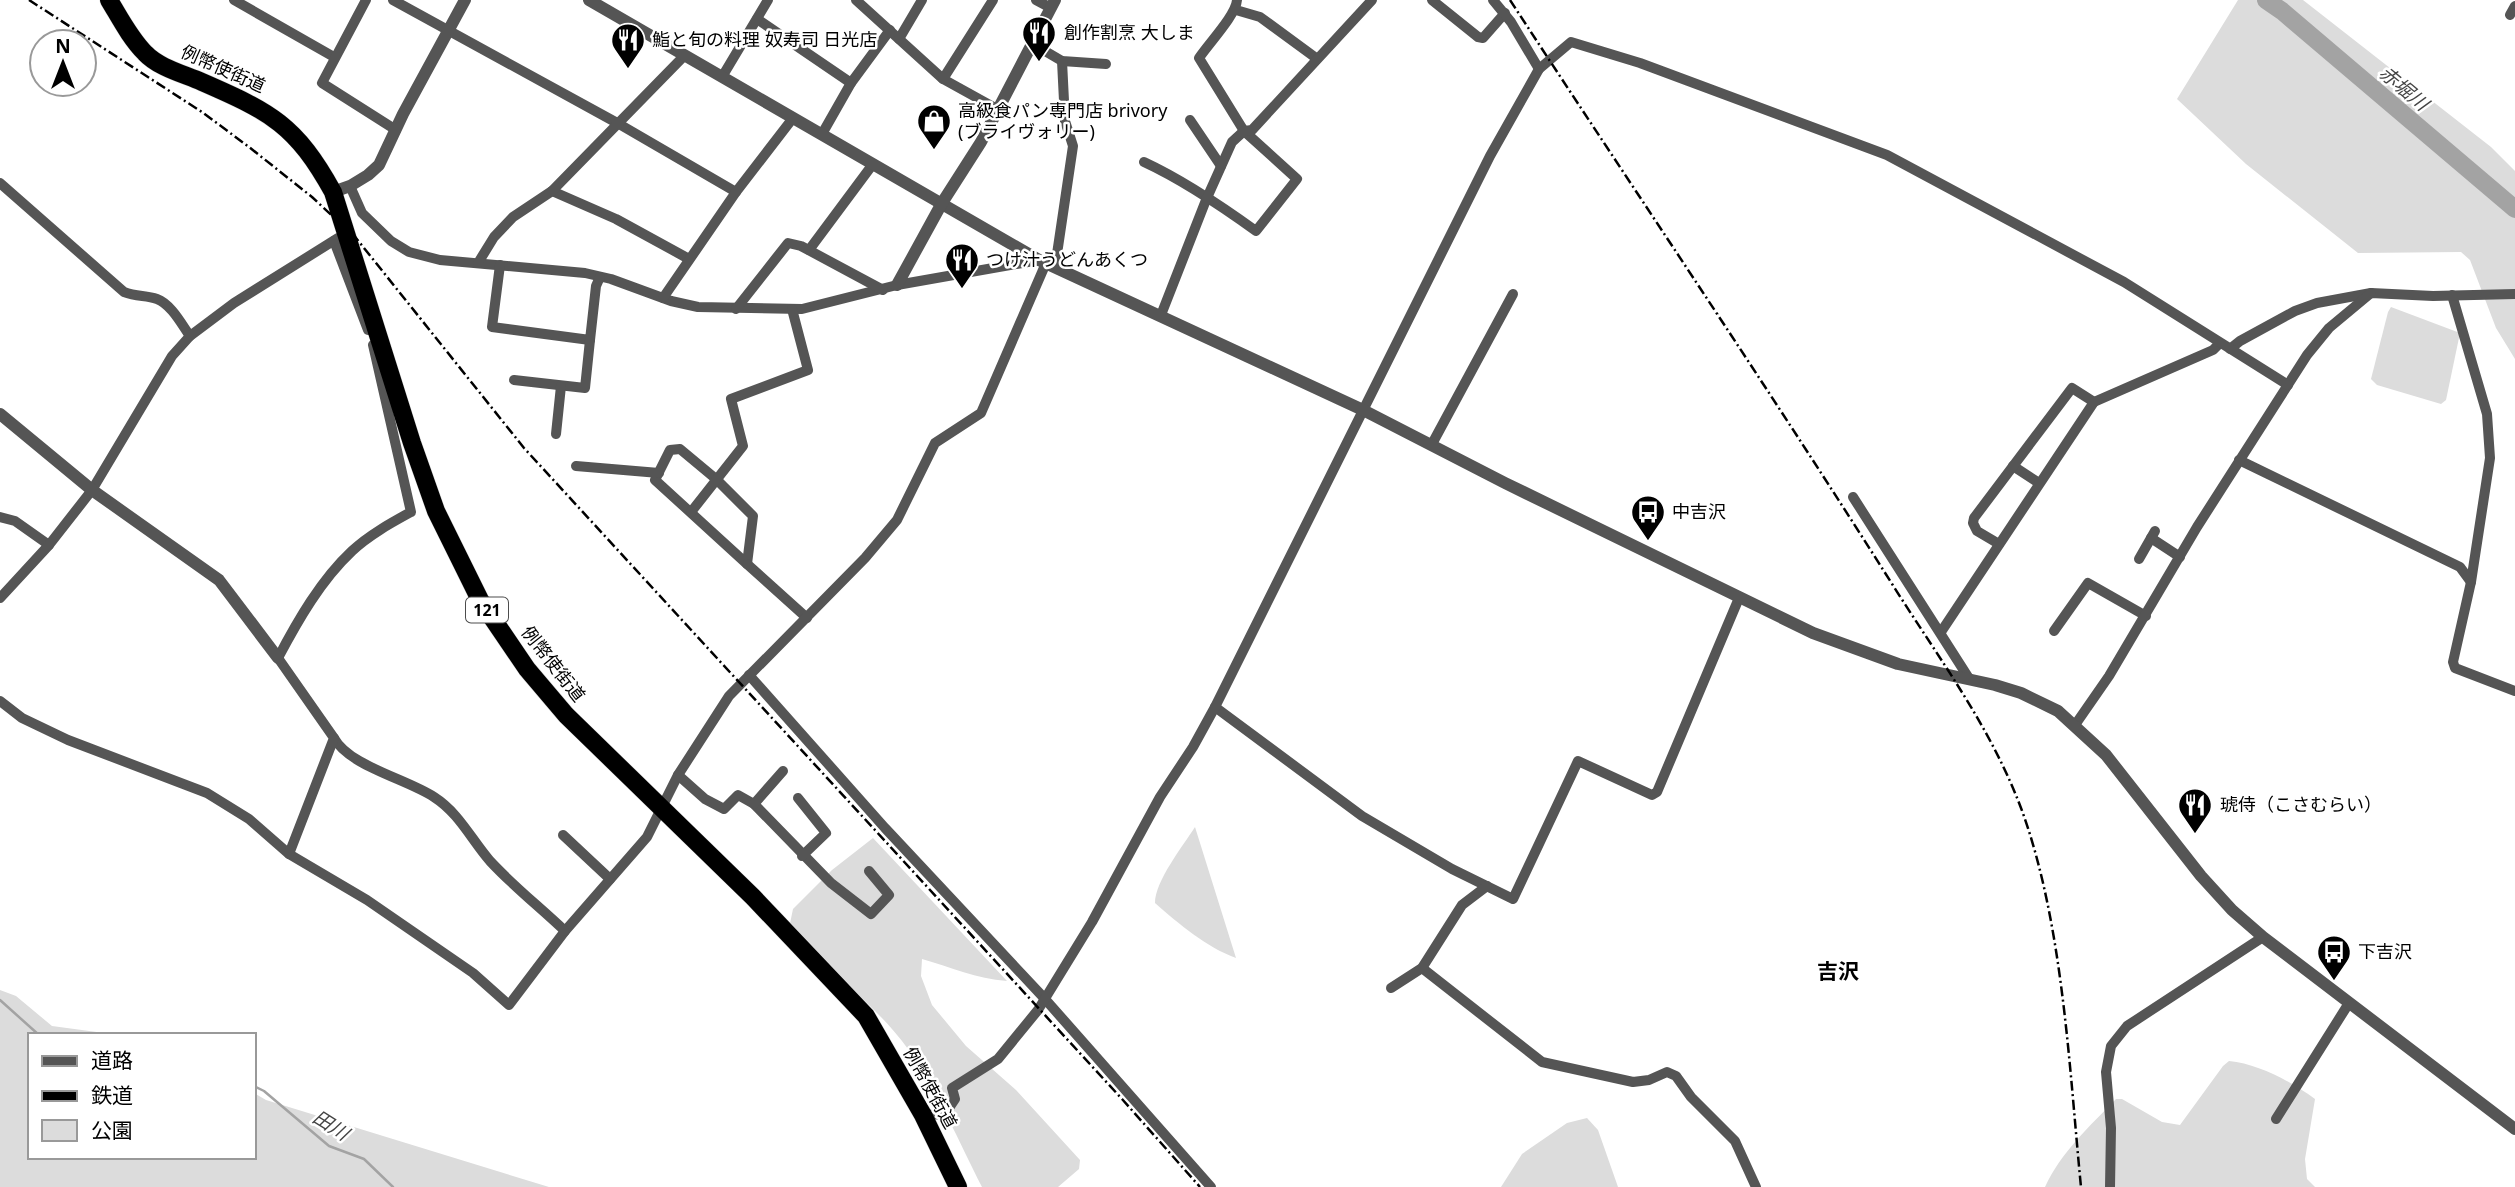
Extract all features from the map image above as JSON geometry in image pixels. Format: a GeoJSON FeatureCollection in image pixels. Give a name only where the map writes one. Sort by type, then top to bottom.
{"type":"FeatureCollection","features":[{"type":"Feature","properties":{"kind":"highway","name":"例幣使街道"},"geometry":{"type":"LineString","coordinates":[[109,0],[146,55],[167,68],[251,103],[277,119],[296,136],[319,167],[342,189],[340,236],[432,500],[480,600],[527,669],[566,715],[753,897],[866,1016],[923,1115],[958,1187]]}},
{"type":"Feature","properties":{"kind":"street"},"geometry":{"type":"LineString","coordinates":[[234,0],[334,57]]}},
{"type":"Feature","properties":{"kind":"street"},"geometry":{"type":"LineString","coordinates":[[366,0],[322,83],[396,130]]}},
{"type":"Feature","properties":{"kind":"street"},"geometry":{"type":"LineString","coordinates":[[393,0],[619,124],[736,192]]}},
{"type":"Feature","properties":{"kind":"street"},"geometry":{"type":"LineString","coordinates":[[465,0],[379,165],[368,175],[342,189],[391,241],[409,252],[440,260],[560,270],[600,277],[698,307],[736,309],[792,309],[897,285],[1046,263]]}},
{"type":"Feature","properties":{"kind":"street"},"geometry":{"type":"LineString","coordinates":[[589,0],[1046,263],[1363,410],[1739,598],[1813,633],[1859,651],[1898,664],[1995,685],[2040,701],[2075,725],[2106,755],[2201,876],[2232,910],[2263,937],[2515,1129]]}},
{"type":"Feature","properties":{"kind":"street"},"geometry":{"type":"LineString","coordinates":[[722,77],[768,0]]}},
{"type":"Feature","properties":{"kind":"street"},"geometry":{"type":"LineString","coordinates":[[856,0],[943,79],[999,110]]}},
{"type":"Feature","properties":{"kind":"street"},"geometry":{"type":"LineString","coordinates":[[898,39],[922,0]]}},
{"type":"Feature","properties":{"kind":"street"},"geometry":{"type":"LineString","coordinates":[[943,79],[993,0]]}},
{"type":"Feature","properties":{"kind":"street"},"geometry":{"type":"LineString","coordinates":[[897,285],[942,203],[999,110],[1053,4],[1036,0]]}},
{"type":"Feature","properties":{"kind":"street"},"geometry":{"type":"LineString","coordinates":[[1161,315],[1232,142],[1244,131],[1252,130],[1372,0]]}},
{"type":"Feature","properties":{"kind":"street"},"geometry":{"type":"LineString","coordinates":[[1432,0],[1478,37],[1483,38],[1505,13]]}},
{"type":"Feature","properties":{"kind":"street"},"geometry":{"type":"LineString","coordinates":[[1493,0],[1505,13],[1539,69]]}},
{"type":"Feature","properties":{"kind":"street"},"geometry":{"type":"LineString","coordinates":[[1143,162],[1171,174],[1176,181],[1209,197],[1256,231],[1297,179],[1244,131],[1199,58],[1237,5],[1260,17],[1316,58]]}},
{"type":"Feature","properties":{"kind":"street"},"geometry":{"type":"LineString","coordinates":[[757,19],[851,83]]}},
{"type":"Feature","properties":{"kind":"street"},"geometry":{"type":"LineString","coordinates":[[822,134],[851,83],[890,30]]}},
{"type":"Feature","properties":{"kind":"street"},"geometry":{"type":"LineString","coordinates":[[923,1115],[945,1114],[955,1099],[952,1088],[998,1059],[1045,999],[1092,922],[1160,797],[1215,707],[1484,168],[1539,69],[1571,43],[1665,72],[1862,145],[1950,188],[2124,282],[2288,385]]}},
{"type":"Feature","properties":{"kind":"street"},"geometry":{"type":"LineString","coordinates":[[1032,44],[1062,61],[1106,64]]}},
{"type":"Feature","properties":{"kind":"street"},"geometry":{"type":"LineString","coordinates":[[478,263],[494,237],[513,217],[552,191],[684,56]]}},
{"type":"Feature","properties":{"kind":"street"},"geometry":{"type":"LineString","coordinates":[[0,701],[22,718],[68,740],[207,793],[249,819],[289,854],[367,900],[473,973],[509,1006],[565,931],[646,837],[678,775],[729,696],[865,558],[897,520],[935,443],[981,413],[1046,263],[1057,254],[1073,146],[1065,121],[1062,61]]}},
{"type":"Feature","properties":{"kind":"street"},"geometry":{"type":"LineString","coordinates":[[663,298],[736,192],[793,118]]}},
{"type":"Feature","properties":{"kind":"street"},"geometry":{"type":"LineString","coordinates":[[1190,120],[1222,166]]}},
{"type":"Feature","properties":{"kind":"street"},"geometry":{"type":"LineString","coordinates":[[809,250],[873,164]]}},
{"type":"Feature","properties":{"kind":"street"},"geometry":{"type":"LineString","coordinates":[[0,183],[124,292],[137,298],[157,299],[168,307],[190,336]]}},
{"type":"Feature","properties":{"kind":"street"},"geometry":{"type":"LineString","coordinates":[[552,191],[616,219],[689,259]]}},
{"type":"Feature","properties":{"kind":"street"},"geometry":{"type":"LineString","coordinates":[[0,598],[49,545],[92,490],[172,356],[190,336],[234,303],[340,236],[372,340],[411,512],[352,551],[325,582],[278,657]]}},
{"type":"Feature","properties":{"kind":"street"},"geometry":{"type":"LineString","coordinates":[[736,309],[788,243],[809,250],[883,290]]}},
{"type":"Feature","properties":{"kind":"street"},"geometry":{"type":"LineString","coordinates":[[500,265],[492,327],[590,340]]}},
{"type":"Feature","properties":{"kind":"street"},"geometry":{"type":"LineString","coordinates":[[514,380],[585,388],[596,286],[600,277]]}},
{"type":"Feature","properties":{"kind":"street"},"geometry":{"type":"LineString","coordinates":[[2230,349],[2295,311],[2317,303],[2371,293],[2515,294]]}},
{"type":"Feature","properties":{"kind":"street"},"geometry":{"type":"LineString","coordinates":[[2075,725],[2109,676],[2239,460],[2320,338],[2371,293]]}},
{"type":"Feature","properties":{"kind":"street"},"geometry":{"type":"LineString","coordinates":[[1432,444],[1513,294]]}},
{"type":"Feature","properties":{"kind":"street"},"geometry":{"type":"LineString","coordinates":[[2452,295],[2487,414],[2490,458],[2471,582],[2453,662],[2455,668],[2515,691]]}},
{"type":"Feature","properties":{"kind":"street"},"geometry":{"type":"LineString","coordinates":[[691,512],[743,446],[731,399],[808,370],[792,309]]}},
{"type":"Feature","properties":{"kind":"street"},"geometry":{"type":"LineString","coordinates":[[1941,632],[2094,402],[2213,350],[2220,343]]}},
{"type":"Feature","properties":{"kind":"street"},"geometry":{"type":"LineString","coordinates":[[556,433],[561,386]]}},
{"type":"Feature","properties":{"kind":"street"},"geometry":{"type":"LineString","coordinates":[[1998,544],[1977,531],[1974,518],[2072,388],[2094,402]]}},
{"type":"Feature","properties":{"kind":"street"},"geometry":{"type":"LineString","coordinates":[[0,414],[92,490],[219,580],[278,657],[338,746],[372,768],[432,795],[451,810],[490,861],[565,931]]}},
{"type":"Feature","properties":{"kind":"street"},"geometry":{"type":"LineString","coordinates":[[747,564],[753,516],[716,479],[680,449],[670,450],[655,480],[691,512],[747,564],[807,618]]}},
{"type":"Feature","properties":{"kind":"street"},"geometry":{"type":"LineString","coordinates":[[2239,460],[2460,567],[2471,582]]}},
{"type":"Feature","properties":{"kind":"street"},"geometry":{"type":"LineString","coordinates":[[576,466],[659,473]]}},
{"type":"Feature","properties":{"kind":"street"},"geometry":{"type":"LineString","coordinates":[[2013,466],[2039,483]]}},
{"type":"Feature","properties":{"kind":"street"},"geometry":{"type":"LineString","coordinates":[[1853,497],[1970,680]]}},
{"type":"Feature","properties":{"kind":"street"},"geometry":{"type":"LineString","coordinates":[[0,517],[15,522],[49,545]]}},
{"type":"Feature","properties":{"kind":"street"},"geometry":{"type":"LineString","coordinates":[[2139,559],[2153,534],[2180,556]]}},
{"type":"Feature","properties":{"kind":"street"},"geometry":{"type":"LineString","coordinates":[[2054,631],[2088,583],[2146,615]]}},
{"type":"Feature","properties":{"kind":"street"},"geometry":{"type":"LineString","coordinates":[[1215,707],[1362,816],[1451,869],[1513,899],[1578,761],[1652,795],[1657,792],[1739,598]]}},
{"type":"Feature","properties":{"kind":"street"},"geometry":{"type":"LineString","coordinates":[[749,675],[885,828],[1045,999],[1211,1187]]}},
{"type":"Feature","properties":{"kind":"street"},"geometry":{"type":"LineString","coordinates":[[289,854],[334,737]]}},
{"type":"Feature","properties":{"kind":"street"},"geometry":{"type":"LineString","coordinates":[[754,804],[782,771]]}},
{"type":"Feature","properties":{"kind":"street"},"geometry":{"type":"LineString","coordinates":[[678,775],[705,799],[724,809],[738,795],[754,804],[802,856],[871,914],[889,895],[869,871]]}},
{"type":"Feature","properties":{"kind":"street"},"geometry":{"type":"LineString","coordinates":[[798,798],[826,832],[802,856]]}},
{"type":"Feature","properties":{"kind":"street"},"geometry":{"type":"LineString","coordinates":[[564,835],[610,879]]}},
{"type":"Feature","properties":{"kind":"street"},"geometry":{"type":"LineString","coordinates":[[1391,988],[1422,968],[1462,905],[1487,886]]}},
{"type":"Feature","properties":{"kind":"street"},"geometry":{"type":"LineString","coordinates":[[2110,1187],[2111,1128],[2106,1072],[2111,1046],[2127,1026],[2263,937]]}},
{"type":"Feature","properties":{"kind":"street"},"geometry":{"type":"LineString","coordinates":[[1422,968],[1542,1062],[1633,1082],[1649,1080],[1667,1072],[1676,1076],[1691,1097],[1735,1141],[1756,1187]]}},
{"type":"Feature","properties":{"kind":"street"},"geometry":{"type":"LineString","coordinates":[[2276,1119],[2349,1003]]}},
{"type":"Feature","properties":{"kind":"green space"},"geometry":{"type":"Polygon","coordinates":[[[2238,0],[2303,0],[2491,147],[2515,171],[2515,359],[2496,328],[2470,260],[2461,252],[2358,253],[2246,164],[2177,99],[2238,0]]]}},
{"type":"Feature","properties":{"kind":"green space"},"geometry":{"type":"Polygon","coordinates":[[[2391,307],[2460,333],[2446,400],[2441,404],[2377,385],[2371,379],[2391,307]]]}},
{"type":"Feature","properties":{"kind":"green space"},"geometry":{"type":"Polygon","coordinates":[[[1195,827],[1236,958],[1183,927],[1155,903],[1164,874],[1195,827]]]}},
{"type":"Feature","properties":{"kind":"green space"},"geometry":{"type":"Polygon","coordinates":[[[873,838],[1007,981],[974,975],[922,959],[921,976],[932,1005],[966,1046],[1016,1090],[1080,1160],[1079,1169],[1058,1187],[982,1187],[938,1099],[908,1049],[866,1002],[788,933],[793,909],[832,870],[873,838]]]}},
{"type":"Feature","properties":{"kind":"green space"},"geometry":{"type":"Polygon","coordinates":[[[0,990],[16,996],[52,1026],[104,1033],[28,1033],[28,1159],[256,1159],[256,1094],[266,1100],[549,1187],[0,1187],[0,990]]]}},
{"type":"Feature","properties":{"kind":"green space"},"geometry":{"type":"Polygon","coordinates":[[[2229,1061],[2274,1074],[2315,1099],[2305,1159],[2307,1179],[2315,1187],[2045,1187],[2068,1151],[2116,1099],[2122,1099],[2162,1122],[2180,1125],[2229,1061]]]}},
{"type":"Feature","properties":{"kind":"green space"},"geometry":{"type":"Polygon","coordinates":[[[1587,1118],[1598,1130],[1618,1187],[1501,1187],[1522,1154],[1567,1123],[1587,1118]]]}},
{"type":"Feature","properties":{"kind":"waterway","name":"赤堀川"},"geometry":{"type":"LineString","coordinates":[[2266,0],[2515,209]]}},
{"type":"Feature","properties":{"kind":"waterway","name":"田川"},"geometry":{"type":"LineString","coordinates":[[0,1000],[37,1033]]}},
{"type":"Feature","properties":{"kind":"waterway","name":"田川"},"geometry":{"type":"LineString","coordinates":[[256,1087],[329,1146],[364,1159],[393,1187]]}},
{"type":"Feature","properties":{"kind":"railway"},"geometry":{"type":"LineString","coordinates":[[29,0],[202,112],[312,197],[356,238],[524,448],[1200,1187]]}},
{"type":"Feature","properties":{"kind":"railway"},"geometry":{"type":"LineString","coordinates":[[1510,0],[1946,667],[1995,749],[2009,778],[2035,852],[2055,946],[2068,1044],[2081,1187]]}},
{"type":"Feature","properties":{"kind":"place","name":"創作割烹 大しま"},"geometry":{"type":"Point","coordinates":[1039,63]}},
{"type":"Feature","properties":{"kind":"place","name":"鮨と旬の料理 奴寿司 日光店"},"geometry":{"type":"Point","coordinates":[628,70]}},
{"type":"Feature","properties":{"kind":"place","name":"高級食パン専門店 brivory (ブライヴォリー)"},"geometry":{"type":"Point","coordinates":[934,151]}},
{"type":"Feature","properties":{"kind":"place","name":"つけ汁うどんあくつ"},"geometry":{"type":"Point","coordinates":[962,290]}},
{"type":"Feature","properties":{"kind":"place","name":"中吉沢"},"geometry":{"type":"Point","coordinates":[1648,542]}},
{"type":"Feature","properties":{"kind":"place","name":"琥侍（こさむらい）"},"geometry":{"type":"Point","coordinates":[2195,835]}},
{"type":"Feature","properties":{"kind":"place","name":"下吉沢"},"geometry":{"type":"Point","coordinates":[2334,982]}},
{"type":"Feature","properties":{"kind":"district","name":"吉沢"},"geometry":{"type":"Point","coordinates":[1838,972]}}]}
